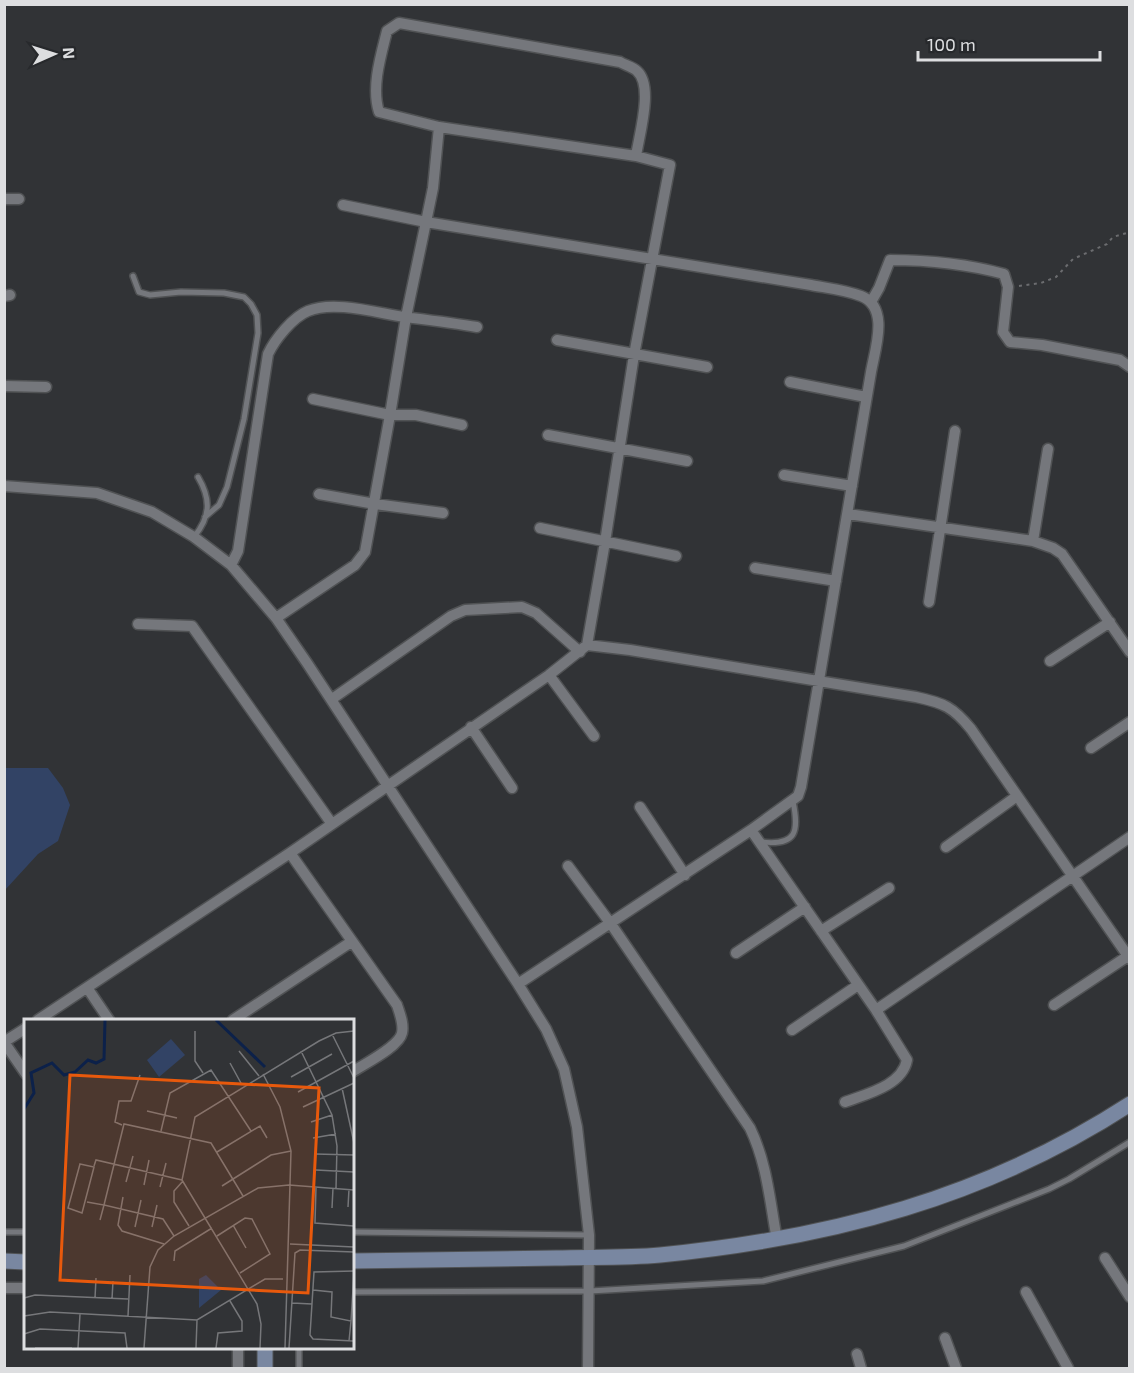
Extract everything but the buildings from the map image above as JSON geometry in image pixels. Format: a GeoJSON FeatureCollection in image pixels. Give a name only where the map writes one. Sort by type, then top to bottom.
{"type":"FeatureCollection","features":[{"type":"Feature","properties":{"kind":"street"},"geometry":{"type":"LineString","coordinates":[[40,1019],[290,853],[549,675],[583,648],[605,542],[634,355],[670,165],[636,156],[439,127],[379,112],[376,103],[376,88],[387,31],[399,23],[620,62],[637,70],[645,81],[645,101],[636,156]]}},
{"type":"Feature","properties":{"kind":"street"},"geometry":{"type":"LineString","coordinates":[[276,618],[355,565],[365,552],[406,317],[433,188],[439,127]]}},
{"type":"Feature","properties":{"kind":"street"},"geometry":{"type":"LineString","coordinates":[[4,199],[19,199]]}},
{"type":"Feature","properties":{"kind":"street"},"geometry":{"type":"LineString","coordinates":[[343,205],[426,222],[811,285],[862,296],[877,310],[879,324],[798,796],[751,830],[518,984]]}},
{"type":"Feature","properties":{"kind":"street"},"geometry":{"type":"LineString","coordinates":[[871,302],[890,260],[913,260],[983,268],[1004,274],[1008,287],[1003,332],[1010,342],[1042,345],[1120,360],[1130,367]]}},
{"type":"Feature","properties":{"kind":"street"},"geometry":{"type":"LineString","coordinates":[[231,565],[238,551],[268,354],[274,341],[306,311],[320,307],[344,308],[477,327]]}},
{"type":"Feature","properties":{"kind":"street"},"geometry":{"type":"LineString","coordinates":[[557,340],[707,367]]}},
{"type":"Feature","properties":{"kind":"street"},"geometry":{"type":"LineString","coordinates":[[790,382],[866,397]]}},
{"type":"Feature","properties":{"kind":"street"},"geometry":{"type":"LineString","coordinates":[[4,386],[46,387]]}},
{"type":"Feature","properties":{"kind":"street"},"geometry":{"type":"LineString","coordinates":[[313,399],[390,415],[416,415],[462,424]]}},
{"type":"Feature","properties":{"kind":"street"},"geometry":{"type":"LineString","coordinates":[[929,602],[955,431]]}},
{"type":"Feature","properties":{"kind":"street"},"geometry":{"type":"LineString","coordinates":[[548,435],[687,460]]}},
{"type":"Feature","properties":{"kind":"street"},"geometry":{"type":"LineString","coordinates":[[1033,541],[1048,448]]}},
{"type":"Feature","properties":{"kind":"street"},"geometry":{"type":"LineString","coordinates":[[784,475],[852,486]]}},
{"type":"Feature","properties":{"kind":"street"},"geometry":{"type":"LineString","coordinates":[[4,486],[98,493],[152,512],[194,537],[231,565],[276,618],[332,699],[518,984],[546,1029],[564,1069],[577,1127],[589,1235],[588,1368]]}},
{"type":"Feature","properties":{"kind":"street"},"geometry":{"type":"LineString","coordinates":[[319,494],[443,513]]}},
{"type":"Feature","properties":{"kind":"street"},"geometry":{"type":"LineString","coordinates":[[848,514],[1033,541],[1053,548],[1062,554],[1130,652]]}},
{"type":"Feature","properties":{"kind":"street"},"geometry":{"type":"LineString","coordinates":[[540,528],[676,556]]}},
{"type":"Feature","properties":{"kind":"street"},"geometry":{"type":"LineString","coordinates":[[755,567],[836,581]]}},
{"type":"Feature","properties":{"kind":"street"},"geometry":{"type":"LineString","coordinates":[[332,699],[451,616],[465,610],[522,607],[536,613],[583,648],[630,650],[916,697],[947,705],[957,712],[971,729],[1128,955],[1054,1005]]}},
{"type":"Feature","properties":{"kind":"street"},"geometry":{"type":"LineString","coordinates":[[1050,661],[1110,622]]}},
{"type":"Feature","properties":{"kind":"street"},"geometry":{"type":"LineString","coordinates":[[138,624],[192,626],[332,824]]}},
{"type":"Feature","properties":{"kind":"street"},"geometry":{"type":"LineString","coordinates":[[549,675],[594,736]]}},
{"type":"Feature","properties":{"kind":"street"},"geometry":{"type":"LineString","coordinates":[[1090,748],[1130,722]]}},
{"type":"Feature","properties":{"kind":"street"},"geometry":{"type":"LineString","coordinates":[[471,727],[512,788]]}},
{"type":"Feature","properties":{"kind":"street"},"geometry":{"type":"LineString","coordinates":[[946,847],[1017,796]]}},
{"type":"Feature","properties":{"kind":"street"},"geometry":{"type":"LineString","coordinates":[[640,807],[685,874]]}},
{"type":"Feature","properties":{"kind":"street"},"geometry":{"type":"LineString","coordinates":[[751,830],[876,1010],[907,1060],[905,1069],[886,1086],[845,1102]]}},
{"type":"Feature","properties":{"kind":"street"},"geometry":{"type":"LineString","coordinates":[[876,1010],[1130,837]]}},
{"type":"Feature","properties":{"kind":"street"},"geometry":{"type":"LineString","coordinates":[[290,853],[397,1005],[402,1019],[402,1035],[394,1045],[354,1071]]}},
{"type":"Feature","properties":{"kind":"street"},"geometry":{"type":"LineString","coordinates":[[568,866],[611,924],[750,1128],[763,1161],[777,1240]]}},
{"type":"Feature","properties":{"kind":"street"},"geometry":{"type":"LineString","coordinates":[[821,931],[889,888]]}},
{"type":"Feature","properties":{"kind":"street"},"geometry":{"type":"LineString","coordinates":[[736,953],[805,908]]}},
{"type":"Feature","properties":{"kind":"street"},"geometry":{"type":"LineString","coordinates":[[235,1019],[351,942]]}},
{"type":"Feature","properties":{"kind":"street"},"geometry":{"type":"LineString","coordinates":[[792,1030],[858,985]]}},
{"type":"Feature","properties":{"kind":"street"},"geometry":{"type":"LineString","coordinates":[[88,989],[108,1019]]}},
{"type":"Feature","properties":{"kind":"street"},"geometry":{"type":"LineString","coordinates":[[24,1029],[4,1042],[24,1071]]}},
{"type":"Feature","properties":{"kind":"street"},"geometry":{"type":"LineString","coordinates":[[354,1261],[659,1255],[777,1240],[855,1224],[920,1205],[967,1187],[1062,1145],[1130,1104]]}},
{"type":"Feature","properties":{"kind":"street"},"geometry":{"type":"LineString","coordinates":[[1105,1258],[1130,1297]]}},
{"type":"Feature","properties":{"kind":"street"},"geometry":{"type":"LineString","coordinates":[[4,1261],[24,1262]]}},
{"type":"Feature","properties":{"kind":"street"},"geometry":{"type":"LineString","coordinates":[[4,1288],[24,1288]]}},
{"type":"Feature","properties":{"kind":"street"},"geometry":{"type":"LineString","coordinates":[[1026,1292],[1068,1368]]}},
{"type":"Feature","properties":{"kind":"street"},"geometry":{"type":"LineString","coordinates":[[945,1338],[956,1368]]}},
{"type":"Feature","properties":{"kind":"street"},"geometry":{"type":"LineString","coordinates":[[238,1349],[238,1368]]}},
{"type":"Feature","properties":{"kind":"street"},"geometry":{"type":"LineString","coordinates":[[265,1349],[265,1368]]}},
{"type":"Feature","properties":{"kind":"street"},"geometry":{"type":"LineString","coordinates":[[857,1354],[861,1368]]}},
{"type":"Feature","properties":{"kind":"lane"},"geometry":{"type":"LineString","coordinates":[[133,276],[139,292],[150,295],[192,292],[224,293],[244,297],[257,315],[258,333],[244,419],[228,486],[219,505],[205,517]]}},
{"type":"Feature","properties":{"kind":"lane"},"geometry":{"type":"LineString","coordinates":[[194,537],[204,525],[205,517],[206,491],[198,477]]}},
{"type":"Feature","properties":{"kind":"lane"},"geometry":{"type":"LineString","coordinates":[[759,842],[778,844],[793,836],[797,824],[793,801]]}},
{"type":"Feature","properties":{"kind":"lane"},"geometry":{"type":"LineString","coordinates":[[354,1292],[590,1291],[763,1281],[904,1246],[1049,1189],[1130,1142]]}},
{"type":"Feature","properties":{"kind":"lane"},"geometry":{"type":"LineString","coordinates":[[4,1232],[24,1232]]}},
{"type":"Feature","properties":{"kind":"lane"},"geometry":{"type":"LineString","coordinates":[[354,1232],[589,1235]]}},
{"type":"Feature","properties":{"kind":"lane"},"geometry":{"type":"LineString","coordinates":[[298,1349],[299,1368]]}},
{"type":"Feature","properties":{"kind":"path"},"geometry":{"type":"LineString","coordinates":[[1008,287],[1041,283],[1056,277],[1073,259],[1107,244],[1113,237],[1130,232]]}},
{"type":"Feature","properties":{"kind":"shaded area"},"geometry":{"type":"Polygon","coordinates":[[[5,768],[48,768],[63,788],[70,805],[58,841],[38,854],[5,890],[5,768]]]}}]}
